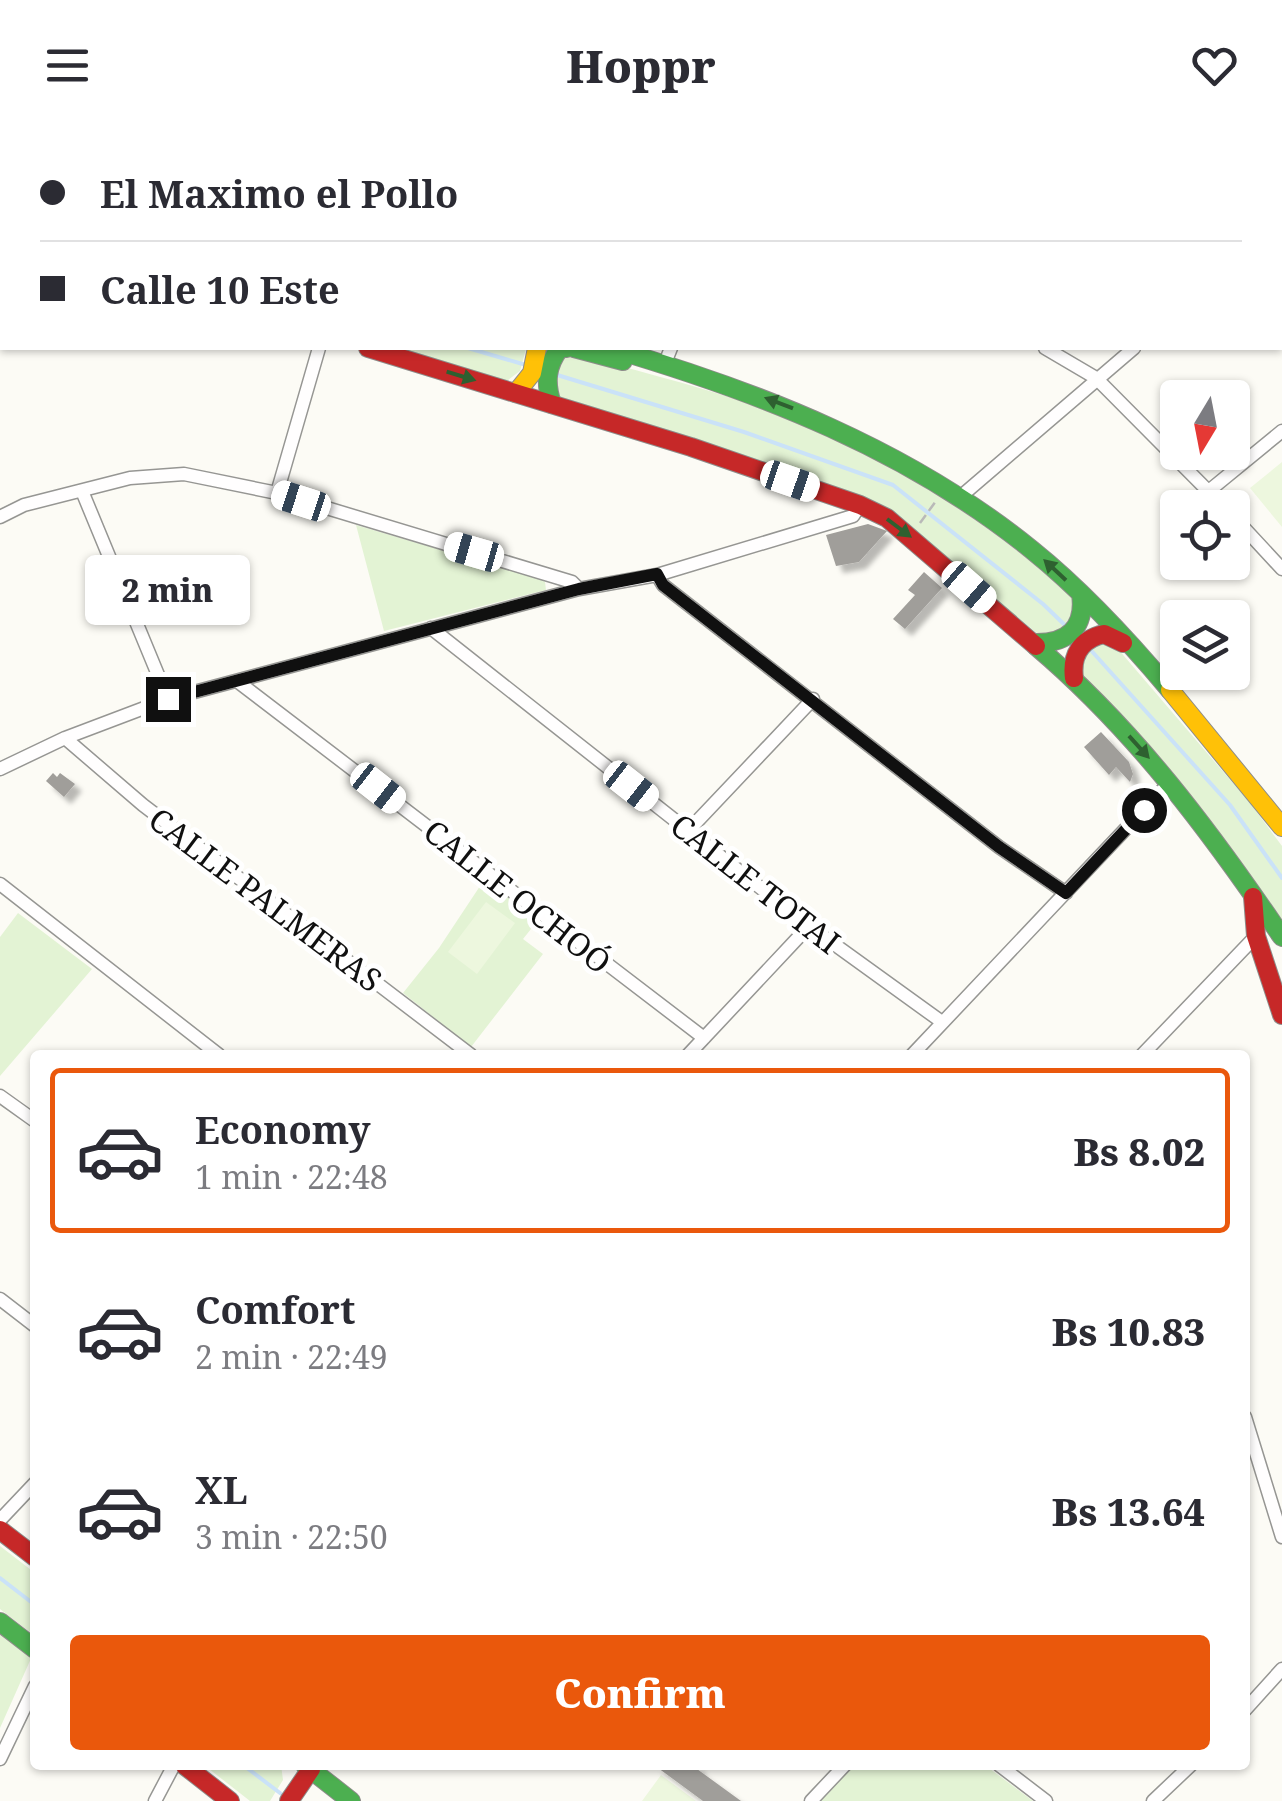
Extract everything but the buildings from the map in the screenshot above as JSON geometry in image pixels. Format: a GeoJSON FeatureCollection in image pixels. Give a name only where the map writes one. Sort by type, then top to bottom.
{"type":"FeatureCollection","features":[{"type":"Feature","properties":{"kind":"main road"},"geometry":{"type":"LineString","coordinates":[[375,350],[550,399],[860,505],[909,534],[1073,675],[1170,782],[1213,836],[1282,937]]}},
{"type":"Feature","properties":{"kind":"main road"},"geometry":{"type":"LineString","coordinates":[[520,390],[535,363],[537,350]]}},
{"type":"Feature","properties":{"kind":"main road"},"geometry":{"type":"LineString","coordinates":[[550,399],[548,367],[565,350]]}},
{"type":"Feature","properties":{"kind":"main road"},"geometry":{"type":"LineString","coordinates":[[575,350],[714,386],[740,388]]}},
{"type":"Feature","properties":{"kind":"main road"},"geometry":{"type":"LineString","coordinates":[[627,350],[668,355],[834,426],[959,498],[1036,553],[1159,677],[1282,826]]}},
{"type":"Feature","properties":{"kind":"main road"},"geometry":{"type":"LineString","coordinates":[[1039,643],[1062,642],[1072,635],[1080,624],[1082,599]]}},
{"type":"Feature","properties":{"kind":"main road"},"geometry":{"type":"LineString","coordinates":[[1073,675],[1076,650],[1087,639],[1101,634],[1121,641],[1159,677]]}},
{"type":"Feature","properties":{"kind":"main road"},"geometry":{"type":"LineString","coordinates":[[1252,896],[1256,936],[1282,1014]]}},
{"type":"Feature","properties":{"kind":"main road"},"geometry":{"type":"LineString","coordinates":[[0,1530],[30,1552]]}},
{"type":"Feature","properties":{"kind":"main road"},"geometry":{"type":"LineString","coordinates":[[0,1622],[30,1645]]}},
{"type":"Feature","properties":{"kind":"main road"},"geometry":{"type":"LineString","coordinates":[[190,1770],[230,1801]]}},
{"type":"Feature","properties":{"kind":"main road"},"geometry":{"type":"LineString","coordinates":[[289,1801],[306,1770]]}},
{"type":"Feature","properties":{"kind":"main road"},"geometry":{"type":"LineString","coordinates":[[312,1770],[351,1801]]}},
{"type":"Feature","properties":{"kind":"street"},"geometry":{"type":"LineString","coordinates":[[277,493],[318,350]]}},
{"type":"Feature","properties":{"kind":"street"},"geometry":{"type":"LineString","coordinates":[[1049,350],[1096,378],[1210,490],[1282,431]]}},
{"type":"Feature","properties":{"kind":"street"},"geometry":{"type":"LineString","coordinates":[[959,498],[1131,350]]}},
{"type":"Feature","properties":{"kind":"street"},"geometry":{"type":"LineString","coordinates":[[0,518],[24,505],[159,474],[230,482],[572,582],[579,589]]}},
{"type":"Feature","properties":{"kind":"street"},"geometry":{"type":"LineString","coordinates":[[82,491],[168,699]]}},
{"type":"Feature","properties":{"kind":"street"},"geometry":{"type":"LineString","coordinates":[[0,769],[65,738],[168,699],[579,589],[657,574],[853,516],[860,505]]}},
{"type":"Feature","properties":{"kind":"street"},"geometry":{"type":"LineString","coordinates":[[1250,534],[1282,569]]}},
{"type":"Feature","properties":{"kind":"street"},"geometry":{"type":"LineString","coordinates":[[657,574],[663,585],[999,847],[1066,893]]}},
{"type":"Feature","properties":{"kind":"street","name":"CALLE TOTAI"},"geometry":{"type":"LineString","coordinates":[[432,628],[809,926],[942,1022]]}},
{"type":"Feature","properties":{"kind":"street","name":"CALLE OCHOÓ"},"geometry":{"type":"LineString","coordinates":[[236,682],[704,1038]]}},
{"type":"Feature","properties":{"kind":"street"},"geometry":{"type":"LineString","coordinates":[[688,830],[812,699]]}},
{"type":"Feature","properties":{"kind":"street","name":"CALLE PALMERAS"},"geometry":{"type":"LineString","coordinates":[[65,738],[143,805],[464,1050]]}},
{"type":"Feature","properties":{"kind":"street"},"geometry":{"type":"LineString","coordinates":[[917,1050],[1170,782]]}},
{"type":"Feature","properties":{"kind":"street"},"geometry":{"type":"LineString","coordinates":[[0,884],[212,1050]]}},
{"type":"Feature","properties":{"kind":"street"},"geometry":{"type":"LineString","coordinates":[[693,1050],[809,926]]}},
{"type":"Feature","properties":{"kind":"street"},"geometry":{"type":"LineString","coordinates":[[1147,1050],[1256,936]]}},
{"type":"Feature","properties":{"kind":"street"},"geometry":{"type":"LineString","coordinates":[[0,1096],[30,1117]]}},
{"type":"Feature","properties":{"kind":"street"},"geometry":{"type":"LineString","coordinates":[[0,1299],[30,1322]]}},
{"type":"Feature","properties":{"kind":"street"},"geometry":{"type":"LineString","coordinates":[[1250,1433],[1282,1537]]}},
{"type":"Feature","properties":{"kind":"street"},"geometry":{"type":"LineString","coordinates":[[0,1520],[30,1488]]}},
{"type":"Feature","properties":{"kind":"street"},"geometry":{"type":"LineString","coordinates":[[1250,1704],[1282,1669]]}},
{"type":"Feature","properties":{"kind":"street"},"geometry":{"type":"LineString","coordinates":[[0,1758],[30,1696]]}},
{"type":"Feature","properties":{"kind":"street"},"geometry":{"type":"LineString","coordinates":[[155,1801],[171,1770]]}},
{"type":"Feature","properties":{"kind":"street"},"geometry":{"type":"LineString","coordinates":[[811,1801],[839,1770]]}},
{"type":"Feature","properties":{"kind":"street"},"geometry":{"type":"LineString","coordinates":[[1006,1770],[1046,1801]]}},
{"type":"Feature","properties":{"kind":"street"},"geometry":{"type":"LineString","coordinates":[[1153,1801],[1186,1770]]}},
{"type":"Feature","properties":{"kind":"path"},"geometry":{"type":"LineString","coordinates":[[920,524],[934,504]]}},
{"type":"Feature","properties":{"kind":"green space"},"geometry":{"type":"Polygon","coordinates":[[[391,350],[526,350],[520,371],[504,383],[391,350]]]}},
{"type":"Feature","properties":{"kind":"green space"},"geometry":{"type":"Polygon","coordinates":[[[570,352],[747,403],[878,461],[961,510],[1037,567],[1073,599],[1069,619],[1062,628],[1043,638],[910,530],[555,399],[552,366],[570,352]]]}},
{"type":"Feature","properties":{"kind":"green space"},"geometry":{"type":"Polygon","coordinates":[[[1282,462],[1282,527],[1250,488],[1282,462]]]}},
{"type":"Feature","properties":{"kind":"green space"},"geometry":{"type":"Polygon","coordinates":[[[356,525],[540,579],[546,590],[384,631],[356,525]]]}},
{"type":"Feature","properties":{"kind":"green space"},"geometry":{"type":"Polygon","coordinates":[[[1090,641],[1112,642],[1282,846],[1282,939],[1074,670],[1090,641]]]}},
{"type":"Feature","properties":{"kind":"green space"},"geometry":{"type":"Polygon","coordinates":[[[484,880],[539,919],[523,939],[543,954],[471,1047],[403,993],[439,948],[484,880]]]}},
{"type":"Feature","properties":{"kind":"green space"},"geometry":{"type":"Polygon","coordinates":[[[486,902],[515,923],[477,974],[448,952],[486,902]]]}},
{"type":"Feature","properties":{"kind":"green space"},"geometry":{"type":"Polygon","coordinates":[[[18,913],[92,969],[0,1076],[0,937],[18,913]]]}},
{"type":"Feature","properties":{"kind":"green space"},"geometry":{"type":"Polygon","coordinates":[[[0,1546],[30,1569],[30,1632],[0,1609],[0,1546]]]}},
{"type":"Feature","properties":{"kind":"green space"},"geometry":{"type":"Polygon","coordinates":[[[0,1628],[30,1652],[30,1661],[0,1728],[0,1628]]]}},
{"type":"Feature","properties":{"kind":"green space"},"geometry":{"type":"Polygon","coordinates":[[[210,1770],[282,1770],[283,1780],[270,1801],[250,1801],[210,1770]]]}},
{"type":"Feature","properties":{"kind":"green space"},"geometry":{"type":"Polygon","coordinates":[[[845,1770],[992,1770],[1033,1801],[817,1801],[845,1770]]]}},
{"type":"Feature","properties":{"kind":"green space"},"geometry":{"type":"Polygon","coordinates":[[[661,1775],[696,1801],[642,1801],[661,1775]]]}},
{"type":"Feature","properties":{"kind":"waterway"},"geometry":{"type":"LineString","coordinates":[[475,350],[526,365]]}},
{"type":"Feature","properties":{"kind":"waterway"},"geometry":{"type":"LineString","coordinates":[[554,374],[744,432],[893,485],[1043,604],[1070,630]]}},
{"type":"Feature","properties":{"kind":"waterway"},"geometry":{"type":"LineString","coordinates":[[1088,647],[1230,805],[1282,878]]}},
{"type":"Feature","properties":{"kind":"waterway"},"geometry":{"type":"LineString","coordinates":[[0,1578],[30,1601]]}},
{"type":"Feature","properties":{"kind":"waterway"},"geometry":{"type":"LineString","coordinates":[[250,1770],[280,1793]]}},
{"type":"Feature","properties":{"kind":"traffic: fast"},"geometry":{"type":"LineString","coordinates":[[552,404],[549,368],[559,350]]}},
{"type":"Feature","properties":{"kind":"traffic: fast"},"geometry":{"type":"LineString","coordinates":[[582,350],[623,361]]}},
{"type":"Feature","properties":{"kind":"traffic: fast"},"geometry":{"type":"LineString","coordinates":[[617,350],[777,405],[935,482],[985,514],[1051,566],[1160,678]]}},
{"type":"Feature","properties":{"kind":"traffic: fast"},"geometry":{"type":"LineString","coordinates":[[1034,643],[1056,641],[1072,632],[1080,616],[1081,594]]}},
{"type":"Feature","properties":{"kind":"traffic: fast"},"geometry":{"type":"LineString","coordinates":[[1036,646],[1106,712],[1169,783],[1282,937]]}},
{"type":"Feature","properties":{"kind":"traffic: fast"},"geometry":{"type":"LineString","coordinates":[[0,1622],[30,1645]]}},
{"type":"Feature","properties":{"kind":"traffic: fast"},"geometry":{"type":"LineString","coordinates":[[311,1770],[351,1801]]}},
{"type":"Feature","properties":{"kind":"traffic: slow"},"geometry":{"type":"LineString","coordinates":[[516,393],[532,373],[537,350]]}},
{"type":"Feature","properties":{"kind":"traffic: slow"},"geometry":{"type":"LineString","coordinates":[[1170,690],[1282,827]]}},
{"type":"Feature","properties":{"kind":"traffic: jam"},"geometry":{"type":"LineString","coordinates":[[375,350],[691,447],[860,505],[887,518],[1036,646]]}},
{"type":"Feature","properties":{"kind":"traffic: jam"},"geometry":{"type":"LineString","coordinates":[[1074,678],[1076,655],[1089,640],[1104,634],[1123,643]]}},
{"type":"Feature","properties":{"kind":"traffic: jam"},"geometry":{"type":"LineString","coordinates":[[1253,897],[1256,936],[1282,1015]]}},
{"type":"Feature","properties":{"kind":"traffic: jam"},"geometry":{"type":"LineString","coordinates":[[0,1530],[30,1553]]}},
{"type":"Feature","properties":{"kind":"traffic: jam"},"geometry":{"type":"LineString","coordinates":[[190,1770],[230,1801]]}},
{"type":"Feature","properties":{"kind":"traffic: jam"},"geometry":{"type":"LineString","coordinates":[[289,1801],[310,1770]]}},
{"type":"Feature","properties":{"kind":"route"},"geometry":{"type":"LineString","coordinates":[[168,699],[579,589],[657,574],[663,585],[999,847],[1066,893],[1144,810]]}}]}
